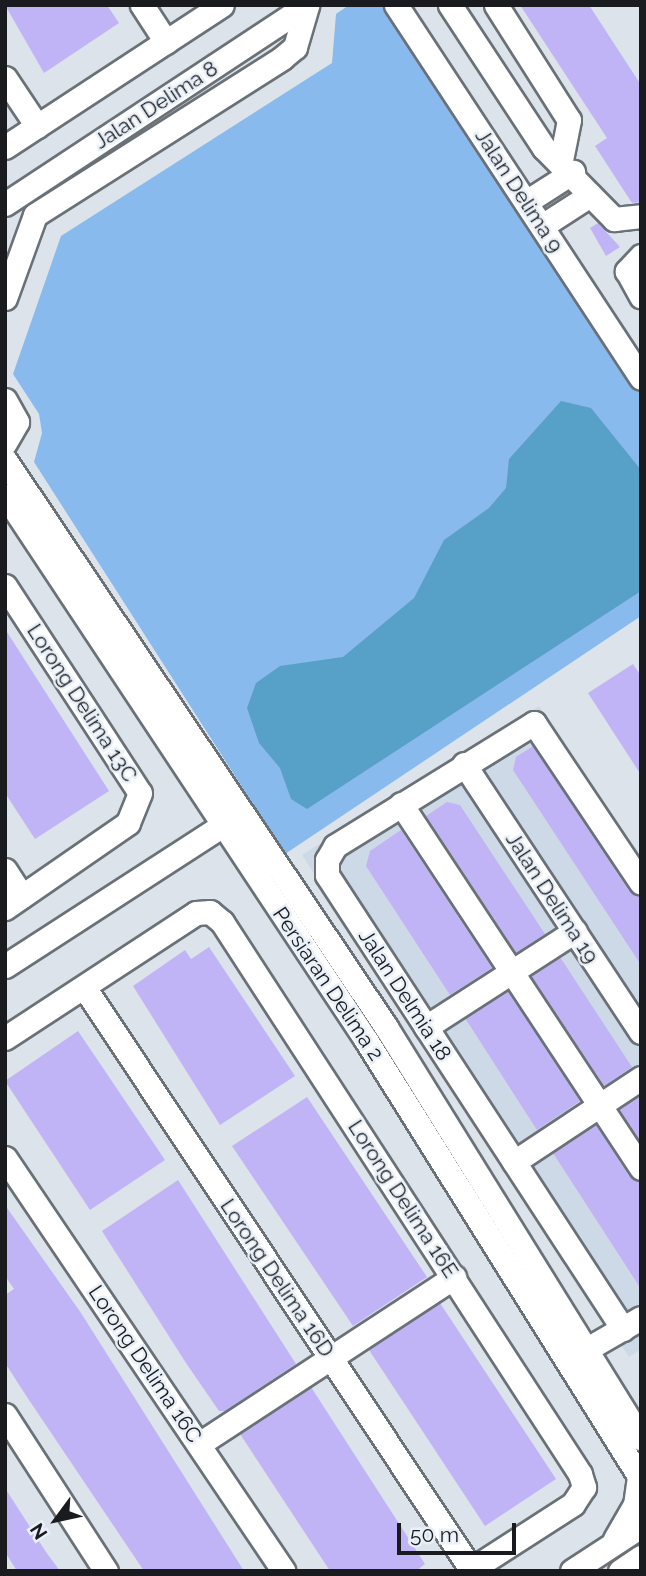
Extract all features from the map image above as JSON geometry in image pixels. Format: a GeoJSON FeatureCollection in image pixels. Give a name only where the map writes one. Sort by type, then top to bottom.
{"type":"FeatureCollection","features":[{"type":"Feature","properties":{"kind":"street"},"geometry":{"type":"LineString","coordinates":[[142,5],[166,42]]}},
{"type":"Feature","properties":{"kind":"street"},"geometry":{"type":"LineString","coordinates":[[5,147],[222,5]]}},
{"type":"Feature","properties":{"kind":"street"},"geometry":{"type":"LineString","coordinates":[[5,298],[10,260],[35,215],[295,47],[307,5]]}},
{"type":"Feature","properties":{"kind":"street","name":"Jalan Delima 8"},"geometry":{"type":"LineString","coordinates":[[5,204],[307,5]]}},
{"type":"Feature","properties":{"kind":"street","name":"Jalan Delima 9"},"geometry":{"type":"LineString","coordinates":[[396,5],[542,226],[633,348],[641,378]]}},
{"type":"Feature","properties":{"kind":"street"},"geometry":{"type":"LineString","coordinates":[[450,5],[520,117],[567,166],[590,195],[614,219],[641,216]]}},
{"type":"Feature","properties":{"kind":"street"},"geometry":{"type":"LineString","coordinates":[[496,5],[569,120],[567,166],[526,202]]}},
{"type":"Feature","properties":{"kind":"street"},"geometry":{"type":"LineString","coordinates":[[5,78],[37,126]]}},
{"type":"Feature","properties":{"kind":"street"},"geometry":{"type":"LineString","coordinates":[[542,226],[590,195]]}},
{"type":"Feature","properties":{"kind":"street"},"geometry":{"type":"LineString","coordinates":[[641,256],[627,271],[641,296]]}},
{"type":"Feature","properties":{"kind":"street"},"geometry":{"type":"LineString","coordinates":[[5,400],[17,422],[5,443]]}},
{"type":"Feature","properties":{"kind":"street","name":"Persiaran Delima 2"},"geometry":{"type":"LineString","coordinates":[[5,460],[244,811],[386,1027],[641,1438]]}},
{"type":"Feature","properties":{"kind":"street","name":"Persiaran Delima 2"},"geometry":{"type":"LineString","coordinates":[[5,495],[366,1040],[640,1477]]}},
{"type":"Feature","properties":{"kind":"street","name":"Lorong Delima 13C"},"geometry":{"type":"LineString","coordinates":[[9,600],[134,778],[140,793],[128,823],[14,902]]}},
{"type":"Feature","properties":{"kind":"street","name":"Jalan Delmia 18"},"geometry":{"type":"LineString","coordinates":[[632,1324],[514,1162],[327,875],[335,846],[525,726],[538,727],[641,883]]}},
{"type":"Feature","properties":{"kind":"street","name":"Jalan Delima 19"},"geometry":{"type":"LineString","coordinates":[[464,764],[641,1031]]}},
{"type":"Feature","properties":{"kind":"street"},"geometry":{"type":"LineString","coordinates":[[401,804],[641,1168]]}},
{"type":"Feature","properties":{"kind":"street"},"geometry":{"type":"LineString","coordinates":[[5,966],[244,811]]}},
{"type":"Feature","properties":{"kind":"street"},"geometry":{"type":"LineString","coordinates":[[5,870],[14,902]]}},
{"type":"Feature","properties":{"kind":"street","name":"Lorong Delima 16E"},"geometry":{"type":"LineString","coordinates":[[84,988],[196,913],[210,912],[222,922],[580,1474],[584,1486],[573,1504],[470,1570]]}},
{"type":"Feature","properties":{"kind":"street"},"geometry":{"type":"LineString","coordinates":[[426,1027],[575,932]]}},
{"type":"Feature","properties":{"kind":"street"},"geometry":{"type":"LineString","coordinates":[[5,1038],[84,988]]}},
{"type":"Feature","properties":{"kind":"street","name":"Lorong Delima 16D"},"geometry":{"type":"LineString","coordinates":[[84,988],[470,1570]]}},
{"type":"Feature","properties":{"kind":"street"},"geometry":{"type":"LineString","coordinates":[[366,1040],[413,1007]]}},
{"type":"Feature","properties":{"kind":"street"},"geometry":{"type":"LineString","coordinates":[[514,1162],[641,1079]]}},
{"type":"Feature","properties":{"kind":"street","name":"Lorong Delima 16C"},"geometry":{"type":"LineString","coordinates":[[5,1158],[284,1571]]}},
{"type":"Feature","properties":{"kind":"street"},"geometry":{"type":"LineString","coordinates":[[199,1444],[454,1277]]}},
{"type":"Feature","properties":{"kind":"street"},"geometry":{"type":"LineString","coordinates":[[587,1349],[632,1324]]}},
{"type":"Feature","properties":{"kind":"street"},"geometry":{"type":"LineString","coordinates":[[5,1415],[106,1571]]}},
{"type":"Feature","properties":{"kind":"street"},"geometry":{"type":"LineString","coordinates":[[612,1545],[635,1505],[640,1477]]}},
{"type":"Feature","properties":{"kind":"street"},"geometry":{"type":"LineString","coordinates":[[572,1571],[641,1526]]}},
{"type":"Feature","properties":{"kind":"street"},"geometry":{"type":"LineString","coordinates":[[620,1571],[641,1557]]}},
{"type":"Feature","properties":{"kind":"shaded area"},"geometry":{"type":"Polygon","coordinates":[[[349,5],[391,5],[641,384],[641,616],[285,854],[34,462],[42,433],[39,414],[13,374],[61,236],[332,63],[336,14],[349,5]]]}},
{"type":"Feature","properties":{"kind":"shaded area"},"geometry":{"type":"Polygon","coordinates":[[[561,401],[591,408],[641,470],[641,591],[307,809],[291,799],[280,768],[259,743],[247,708],[256,683],[280,666],[343,657],[414,598],[444,540],[489,508],[506,488],[509,459],[561,401]]]}},
{"type":"Feature","properties":{"kind":"shaded area"},"geometry":{"type":"Polygon","coordinates":[[[539,706],[641,863],[641,1349],[629,1357],[302,855],[539,706]]]}},
{"type":"Feature","properties":{"kind":"building"},"geometry":{"type":"Polygon","coordinates":[[[5,5],[107,5],[119,23],[44,73],[5,5]]]}},
{"type":"Feature","properties":{"kind":"building"},"geometry":{"type":"Polygon","coordinates":[[[520,5],[589,5],[641,85],[641,202],[632,203],[595,146],[607,138],[520,5]]]}},
{"type":"Feature","properties":{"kind":"building"},"geometry":{"type":"Polygon","coordinates":[[[598,223],[620,247],[606,256],[590,228],[598,223]]]}},
{"type":"Feature","properties":{"kind":"building"},"geometry":{"type":"Polygon","coordinates":[[[5,629],[109,791],[35,839],[5,793],[5,629]]]}},
{"type":"Feature","properties":{"kind":"building"},"geometry":{"type":"Polygon","coordinates":[[[633,664],[641,676],[641,775],[588,693],[633,664]]]}},
{"type":"Feature","properties":{"kind":"building"},"geometry":{"type":"Polygon","coordinates":[[[533,746],[629,891],[641,897],[641,965],[513,770],[516,757],[533,746]]]}},
{"type":"Feature","properties":{"kind":"building"},"geometry":{"type":"Polygon","coordinates":[[[447,802],[460,805],[545,934],[516,953],[426,816],[447,802]]]}},
{"type":"Feature","properties":{"kind":"building"},"geometry":{"type":"Polygon","coordinates":[[[401,830],[492,968],[450,995],[366,866],[370,851],[401,830]]]}},
{"type":"Feature","properties":{"kind":"building"},"geometry":{"type":"Polygon","coordinates":[[[209,947],[295,1076],[220,1125],[133,986],[185,950],[191,959],[209,947]]]}},
{"type":"Feature","properties":{"kind":"building"},"geometry":{"type":"Polygon","coordinates":[[[560,957],[632,1067],[604,1086],[531,976],[560,957]]]}},
{"type":"Feature","properties":{"kind":"building"},"geometry":{"type":"Polygon","coordinates":[[[508,991],[580,1101],[537,1130],[465,1018],[508,991]]]}},
{"type":"Feature","properties":{"kind":"building"},"geometry":{"type":"Polygon","coordinates":[[[78,1031],[165,1160],[90,1210],[5,1081],[78,1031]]]}},
{"type":"Feature","properties":{"kind":"building"},"geometry":{"type":"Polygon","coordinates":[[[641,1095],[641,1142],[619,1109],[641,1095]]]}},
{"type":"Feature","properties":{"kind":"building"},"geometry":{"type":"Polygon","coordinates":[[[307,1097],[427,1277],[353,1326],[232,1146],[307,1097]]]}},
{"type":"Feature","properties":{"kind":"building"},"geometry":{"type":"Polygon","coordinates":[[[596,1125],[629,1176],[641,1182],[641,1289],[553,1153],[596,1125]]]}},
{"type":"Feature","properties":{"kind":"building"},"geometry":{"type":"Polygon","coordinates":[[[178,1180],[296,1364],[225,1411],[219,1411],[186,1363],[102,1231],[178,1180]]]}},
{"type":"Feature","properties":{"kind":"building"},"geometry":{"type":"Polygon","coordinates":[[[5,1205],[81,1313],[244,1571],[144,1571],[27,1397],[5,1363],[5,1295],[14,1289],[5,1276],[5,1205]]]}},
{"type":"Feature","properties":{"kind":"building"},"geometry":{"type":"Polygon","coordinates":[[[440,1303],[556,1479],[485,1526],[369,1350],[440,1303]]]}},
{"type":"Feature","properties":{"kind":"building"},"geometry":{"type":"Polygon","coordinates":[[[311,1387],[425,1564],[416,1571],[330,1571],[240,1434],[311,1387]]]}},
{"type":"Feature","properties":{"kind":"building"},"geometry":{"type":"Polygon","coordinates":[[[5,1488],[60,1571],[17,1571],[5,1552],[5,1488]]]}}]}
